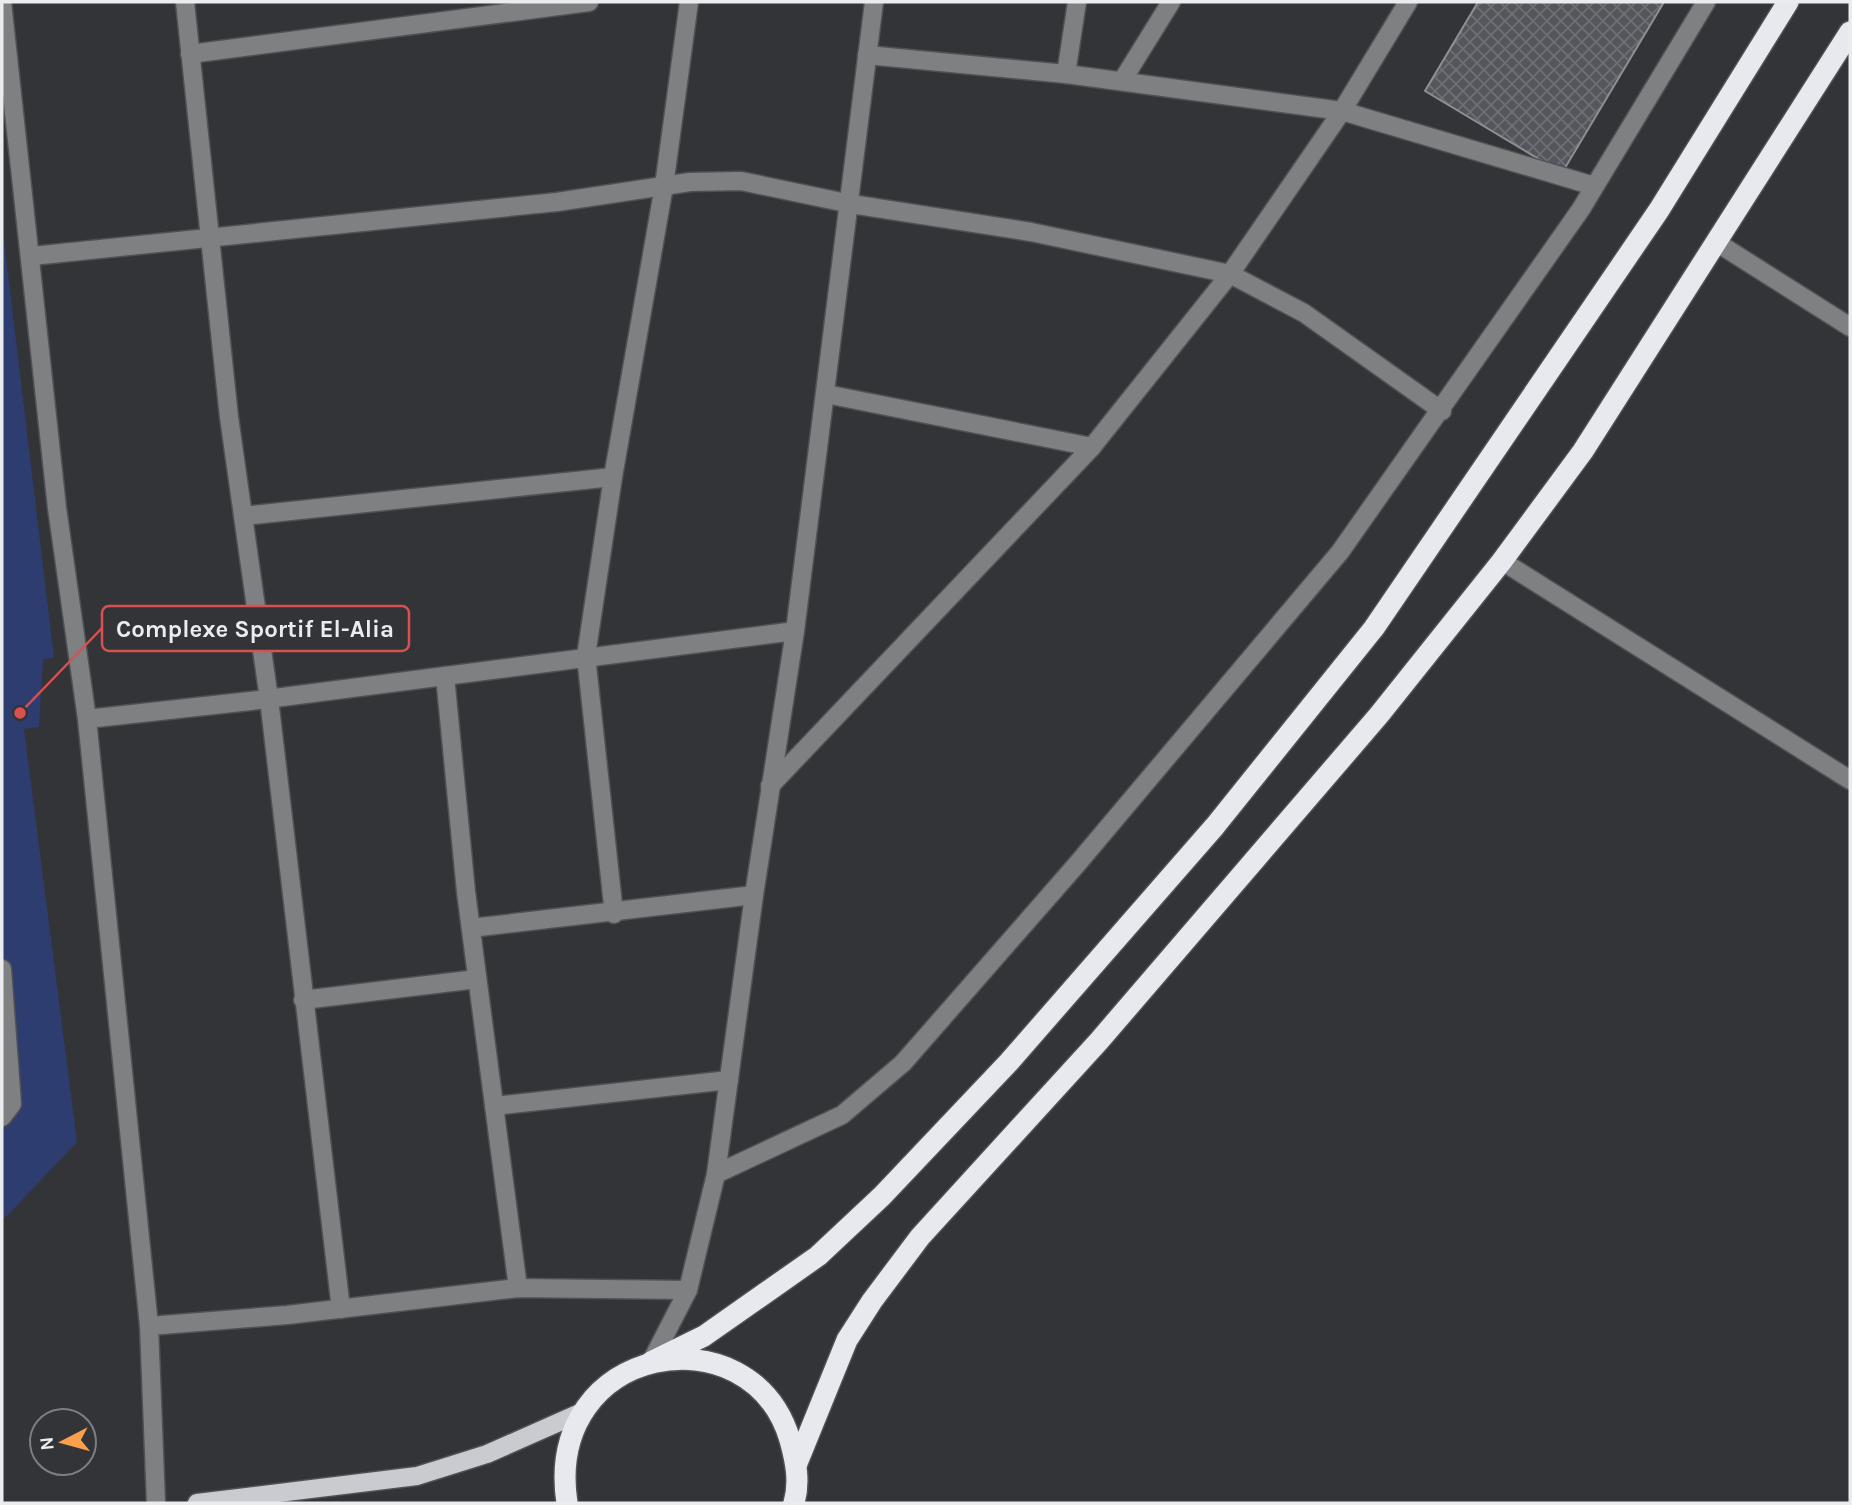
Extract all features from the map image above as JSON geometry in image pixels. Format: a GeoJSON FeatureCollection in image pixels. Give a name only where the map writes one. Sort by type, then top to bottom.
{"type":"FeatureCollection","features":[{"type":"Feature","properties":{"kind":"highway"},"geometry":{"type":"LineString","coordinates":[[567,1503],[563,1477],[568,1443],[582,1412],[601,1390],[616,1378],[704,1336],[818,1255],[882,1196],[1009,1062],[1215,826],[1374,628],[1659,210],[1788,2]]}},
{"type":"Feature","properties":{"kind":"highway"},"geometry":{"type":"LineString","coordinates":[[794,1503],[797,1463],[847,1340],[920,1237],[1100,1041],[1379,715],[1502,561],[1583,451],[1850,32]]}},
{"type":"Feature","properties":{"kind":"highway"},"geometry":{"type":"LineString","coordinates":[[651,1362],[691,1359],[729,1369],[762,1392],[785,1424],[797,1463]]}},
{"type":"Feature","properties":{"kind":"main road"},"geometry":{"type":"LineString","coordinates":[[197,1503],[417,1476],[487,1454],[582,1412]]}},
{"type":"Feature","properties":{"kind":"street"},"geometry":{"type":"LineString","coordinates":[[2,2],[32,256],[57,508],[87,719],[149,1326],[156,1503]]}},
{"type":"Feature","properties":{"kind":"street"},"geometry":{"type":"LineString","coordinates":[[185,2],[209,236],[243,516],[269,699],[341,1309]]}},
{"type":"Feature","properties":{"kind":"street"},"geometry":{"type":"LineString","coordinates":[[190,54],[589,2]]}},
{"type":"Feature","properties":{"kind":"street"},"geometry":{"type":"LineString","coordinates":[[614,914],[586,656],[613,477],[664,186],[690,2]]}},
{"type":"Feature","properties":{"kind":"street"},"geometry":{"type":"LineString","coordinates":[[651,1362],[688,1290],[716,1174],[754,895],[795,631],[851,204],[874,2]]}},
{"type":"Feature","properties":{"kind":"street"},"geometry":{"type":"LineString","coordinates":[[1066,74],[1077,2]]}},
{"type":"Feature","properties":{"kind":"street"},"geometry":{"type":"LineString","coordinates":[[1122,81],[1171,2]]}},
{"type":"Feature","properties":{"kind":"street"},"geometry":{"type":"LineString","coordinates":[[770,786],[1092,447],[1230,274],[1342,111],[1408,2]]}},
{"type":"Feature","properties":{"kind":"street"},"geometry":{"type":"LineString","coordinates":[[716,1174],[842,1115],[903,1063],[1273,634],[1340,552],[1442,411],[1594,186],[1706,2]]}},
{"type":"Feature","properties":{"kind":"street"},"geometry":{"type":"LineString","coordinates":[[867,55],[1066,74],[1342,111],[1594,186]]}},
{"type":"Feature","properties":{"kind":"street"},"geometry":{"type":"LineString","coordinates":[[32,256],[557,202],[690,182],[741,181],[851,204],[1031,232],[1230,274],[1304,313],[1442,411]]}},
{"type":"Feature","properties":{"kind":"street"},"geometry":{"type":"LineString","coordinates":[[1716,242],[1850,327]]}},
{"type":"Feature","properties":{"kind":"street"},"geometry":{"type":"LineString","coordinates":[[826,394],[1092,447]]}},
{"type":"Feature","properties":{"kind":"street"},"geometry":{"type":"LineString","coordinates":[[243,516],[613,477]]}},
{"type":"Feature","properties":{"kind":"street"},"geometry":{"type":"LineString","coordinates":[[1502,561],[1850,780]]}},
{"type":"Feature","properties":{"kind":"street"},"geometry":{"type":"LineString","coordinates":[[87,719],[269,699],[795,631]]}},
{"type":"Feature","properties":{"kind":"street"},"geometry":{"type":"LineString","coordinates":[[445,676],[471,929],[518,1288]]}},
{"type":"Feature","properties":{"kind":"street"},"geometry":{"type":"LineString","coordinates":[[471,929],[614,914],[754,895]]}},
{"type":"Feature","properties":{"kind":"street"},"geometry":{"type":"LineString","coordinates":[[2,969],[12,1104],[2,1117]]}},
{"type":"Feature","properties":{"kind":"street"},"geometry":{"type":"LineString","coordinates":[[303,1000],[477,979]]}},
{"type":"Feature","properties":{"kind":"street"},"geometry":{"type":"LineString","coordinates":[[494,1106],[729,1080]]}},
{"type":"Feature","properties":{"kind":"street"},"geometry":{"type":"LineString","coordinates":[[149,1326],[341,1309],[518,1288],[688,1290]]}},
{"type":"Feature","properties":{"kind":"shaded area"},"geometry":{"type":"Polygon","coordinates":[[[2,224],[54,658],[43,659],[39,727],[24,729],[77,1142],[2,1221],[2,224]]]}},
{"type":"Feature","properties":{"kind":"building"},"geometry":{"type":"Polygon","coordinates":[[[1478,2],[1664,2],[1562,173],[1425,91],[1478,2]]]}},
{"type":"Feature","properties":{"kind":"place","name":"Complexe Sportif El-Alia"},"geometry":{"type":"Point","coordinates":[20,713]}}]}
